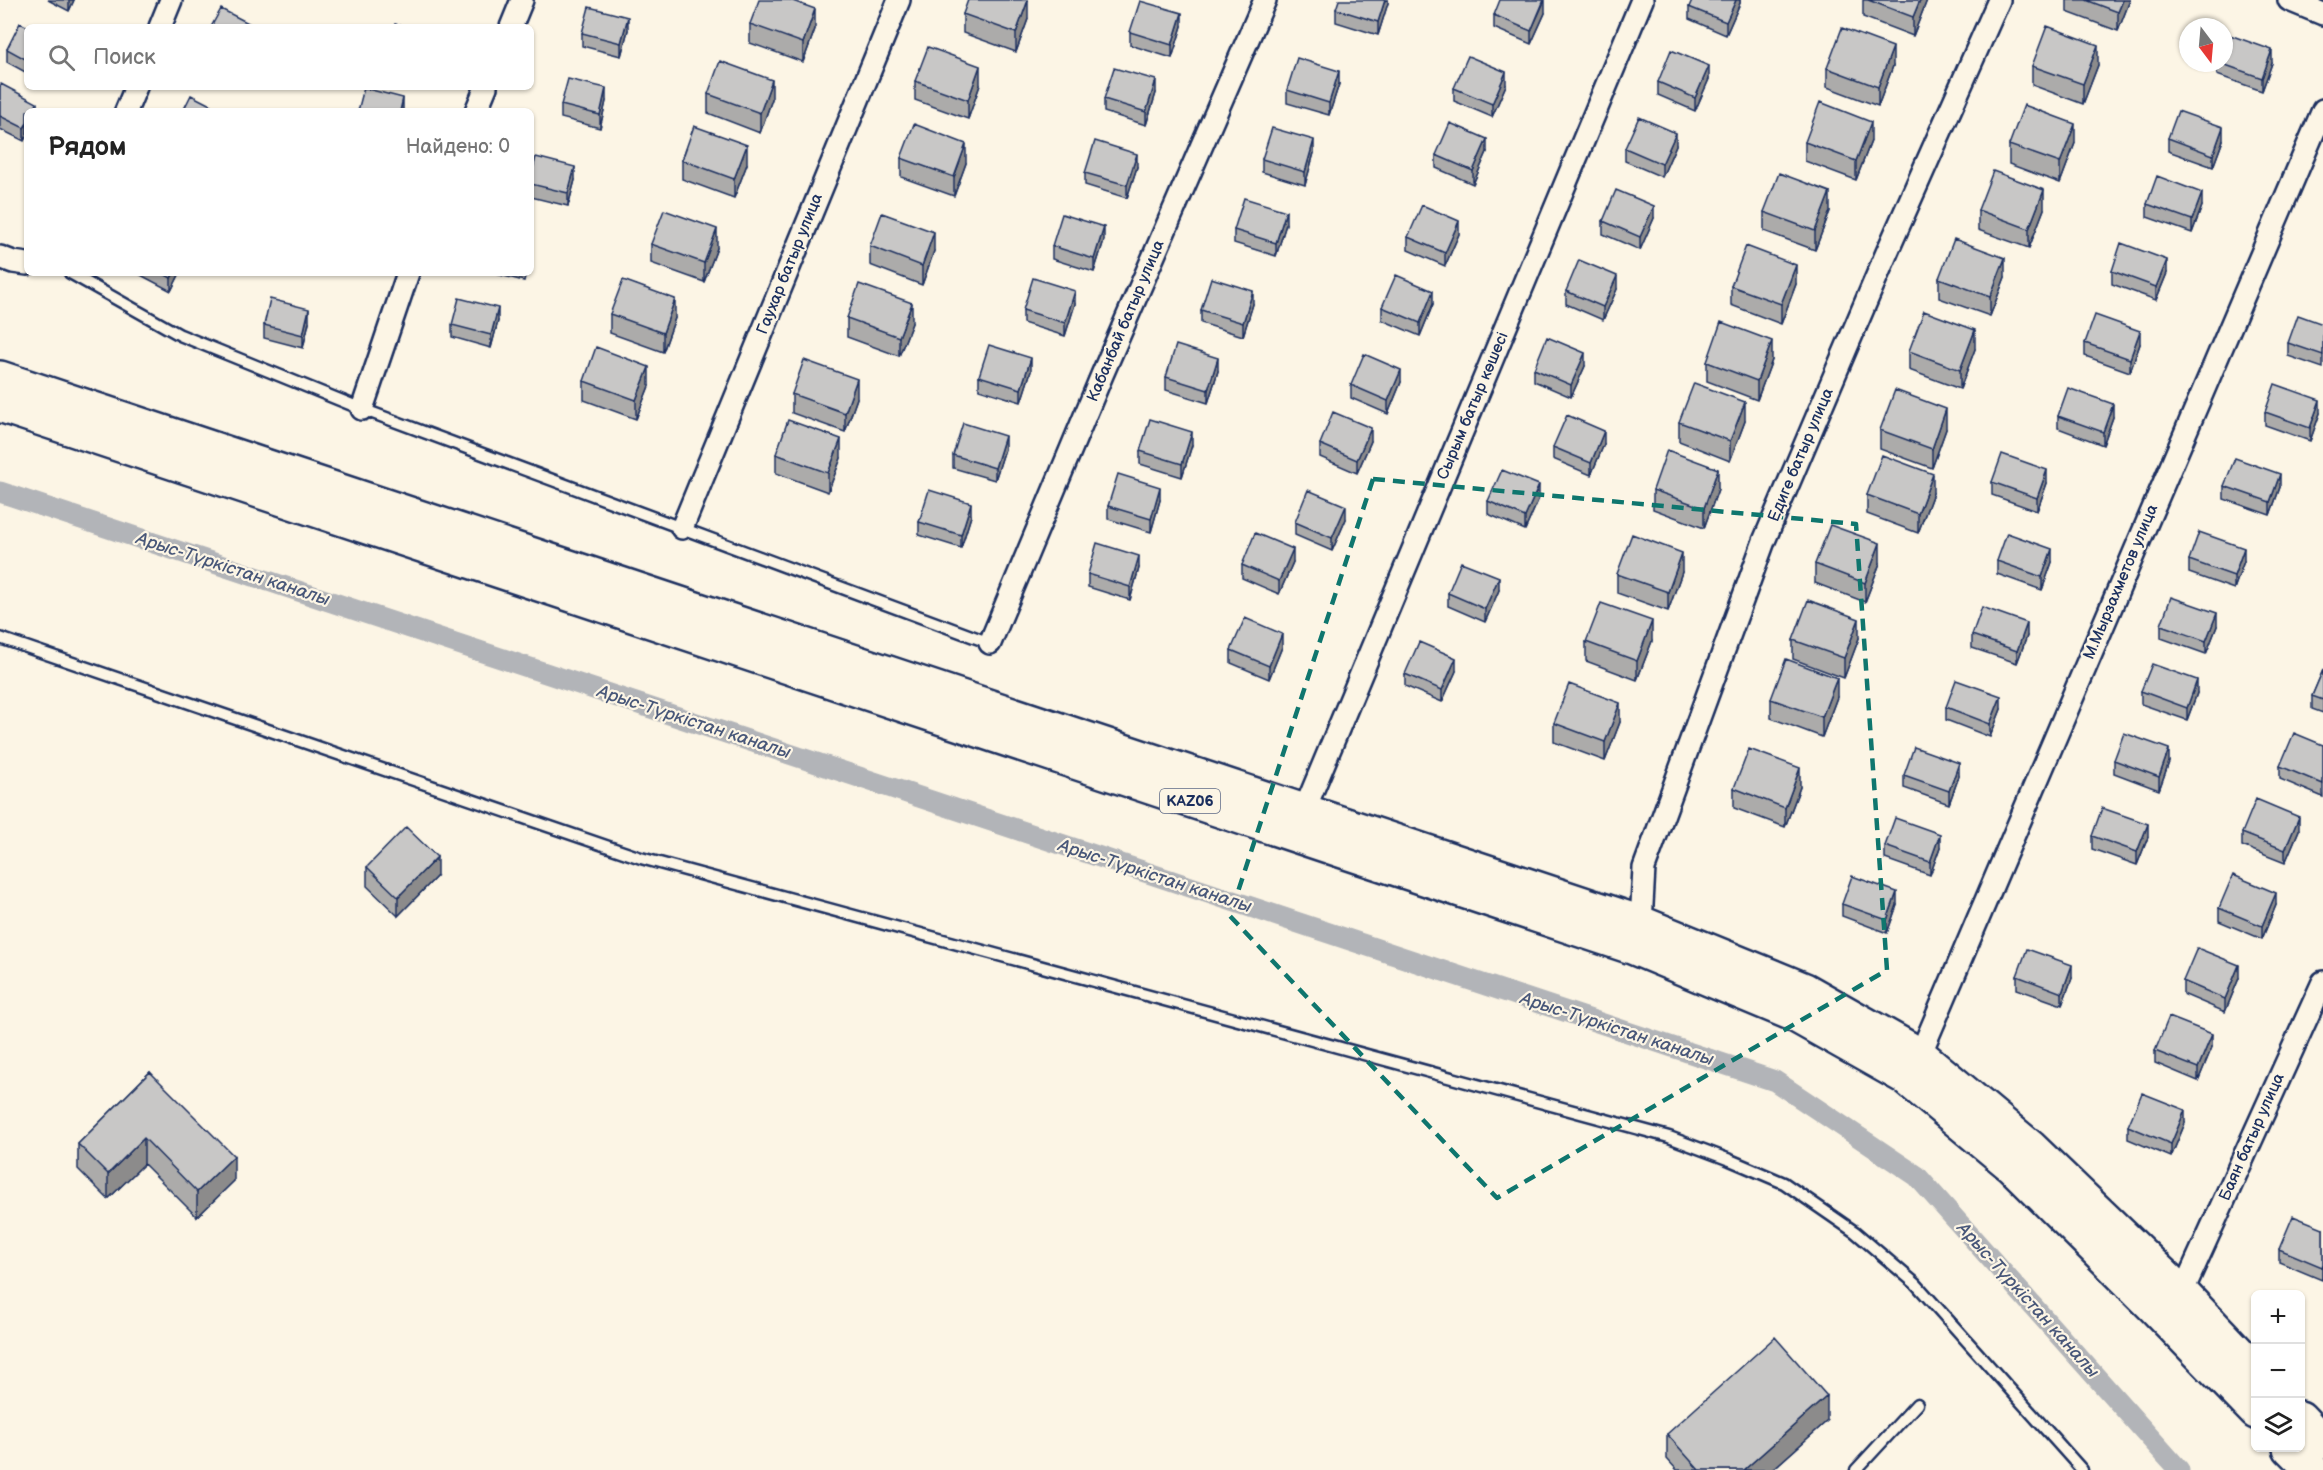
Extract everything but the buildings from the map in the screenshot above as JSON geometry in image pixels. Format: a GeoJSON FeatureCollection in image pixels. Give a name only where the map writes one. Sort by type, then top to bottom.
{"type":"FeatureCollection","features":[{"type":"Feature","properties":{"kind":"highway","name":"KАZ06"},"geometry":{"type":"LineString","coordinates":[[0,378],[1641,922],[1805,990],[1920,1055],[2030,1147],[2182,1293],[2251,1366]]}},
{"type":"Feature","properties":{"kind":"highway","name":"KАZ06"},"geometry":{"type":"LineString","coordinates":[[0,405],[1632,947],[1793,1014],[1905,1077],[2012,1166],[2154,1306],[2251,1407]]}},
{"type":"Feature","properties":{"kind":"highway"},"geometry":{"type":"LineString","coordinates":[[2305,1422],[2323,1442]]}},
{"type":"Feature","properties":{"kind":"highway"},"geometry":{"type":"LineString","coordinates":[[2294,1452],[2312,1470]]}},
{"type":"Feature","properties":{"kind":"street"},"geometry":{"type":"LineString","coordinates":[[161,24],[171,0]]}},
{"type":"Feature","properties":{"kind":"street"},"geometry":{"type":"LineString","coordinates":[[512,24],[522,0]]}},
{"type":"Feature","properties":{"kind":"street","name":"Гаухар батыр улица"},"geometry":{"type":"LineString","coordinates":[[682,528],[899,0]]}},
{"type":"Feature","properties":{"kind":"street","name":"Кабанбай батыр улица"},"geometry":{"type":"LineString","coordinates":[[990,643],[1102,375],[1265,0]]}},
{"type":"Feature","properties":{"kind":"street","name":"Сырым батыр көшесі"},"geometry":{"type":"LineString","coordinates":[[1304,811],[1642,0]]}},
{"type":"Feature","properties":{"kind":"street","name":"Едиге батыр улица"},"geometry":{"type":"LineString","coordinates":[[1641,922],[1644,868],[1764,541],[1888,250],[1999,0]]}},
{"type":"Feature","properties":{"kind":"street"},"geometry":{"type":"LineString","coordinates":[[2289,0],[2323,14]]}},
{"type":"Feature","properties":{"kind":"street"},"geometry":{"type":"LineString","coordinates":[[127,108],[135,90]]}},
{"type":"Feature","properties":{"kind":"street"},"geometry":{"type":"LineString","coordinates":[[477,108],[485,90]]}},
{"type":"Feature","properties":{"kind":"street","name":"М.Мырзахметов улица"},"geometry":{"type":"LineString","coordinates":[[1920,1055],[2323,110]]}},
{"type":"Feature","properties":{"kind":"street"},"geometry":{"type":"LineString","coordinates":[[0,257],[24,264]]}},
{"type":"Feature","properties":{"kind":"street"},"geometry":{"type":"LineString","coordinates":[[362,409],[407,276]]}},
{"type":"Feature","properties":{"kind":"street","name":"Баян батыр улица"},"geometry":{"type":"LineString","coordinates":[[2182,1293],[2323,981]]}},
{"type":"Feature","properties":{"kind":"lane"},"geometry":{"type":"LineString","coordinates":[[75,276],[180,335],[362,409],[990,643]]}},
{"type":"Feature","properties":{"kind":"lane"},"geometry":{"type":"LineString","coordinates":[[0,638],[641,858],[1670,1137],[1730,1160],[1784,1183],[1856,1232],[1916,1284],[2082,1470]]}},
{"type":"Feature","properties":{"kind":"lane"},"geometry":{"type":"LineString","coordinates":[[1856,1470],[1917,1404]]}},
{"type":"Feature","properties":{"kind":"highlighted area"},"geometry":{"type":"Polygon","coordinates":[[[1373,479],[1856,524],[1887,970],[1497,1198],[1230,916],[1373,479]]]}},
{"type":"Feature","properties":{"kind":"waterway","name":"Арыс-Түркістан каналы"},"geometry":{"type":"LineString","coordinates":[[0,492],[1775,1081],[1917,1176],[2179,1470]]}}]}
